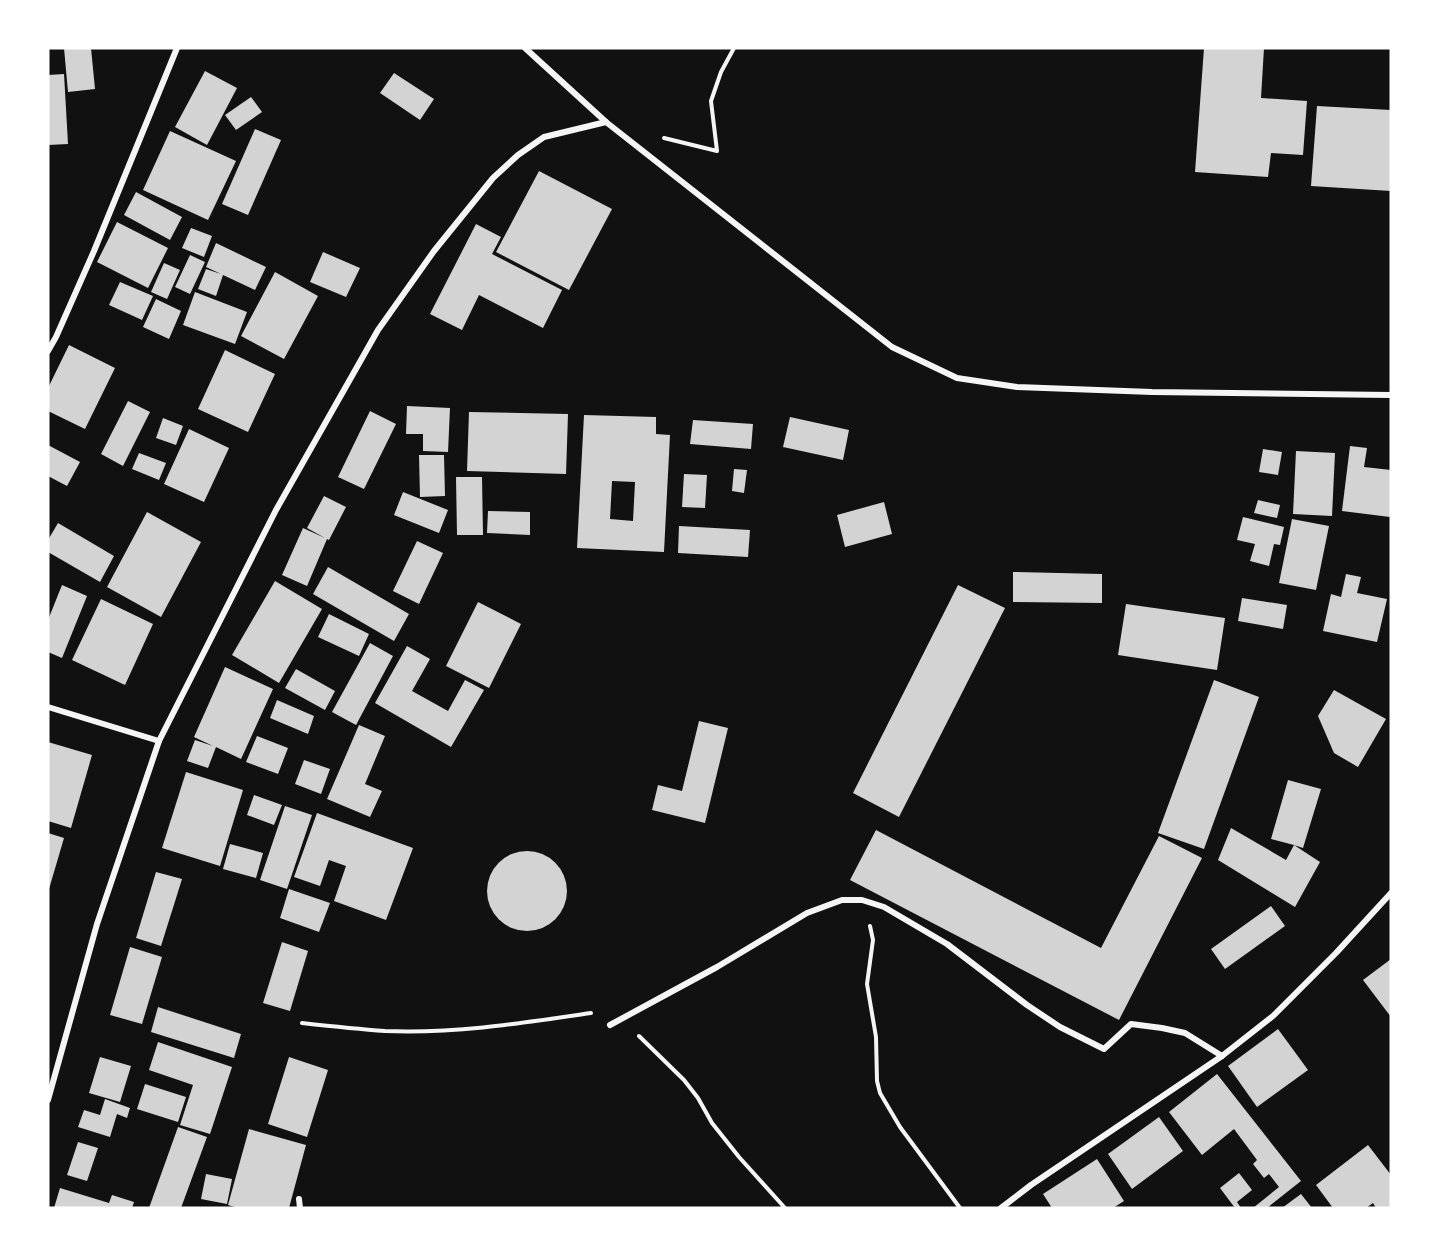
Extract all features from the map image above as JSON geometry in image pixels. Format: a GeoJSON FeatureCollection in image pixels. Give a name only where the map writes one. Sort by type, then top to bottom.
{"type":"FeatureCollection","features":[{"type":"Feature","properties":{"kind":"street"},"geometry":{"type":"LineString","coordinates":[[48,351],[94,250],[177,48]]}},
{"type":"Feature","properties":{"kind":"street"},"geometry":{"type":"LineString","coordinates":[[525,48],[606,122],[892,347],[957,378],[1017,387],[1152,392],[1391,395]]}},
{"type":"Feature","properties":{"kind":"street"},"geometry":{"type":"LineString","coordinates":[[48,1100],[97,924],[159,741],[276,510],[378,330],[434,251],[493,178],[518,155],[544,137],[606,122]]}},
{"type":"Feature","properties":{"kind":"street"},"geometry":{"type":"LineString","coordinates":[[48,706],[159,741]]}},
{"type":"Feature","properties":{"kind":"street"},"geometry":{"type":"LineString","coordinates":[[1001,1208],[1031,1185],[1222,1056],[1280,1010],[1391,893]]}},
{"type":"Feature","properties":{"kind":"street"},"geometry":{"type":"LineString","coordinates":[[610,1025],[717,967],[807,912],[842,900],[862,900],[884,907],[948,944],[1008,992],[1060,1027],[1104,1050],[1131,1024],[1185,1033],[1222,1056]]}},
{"type":"Feature","properties":{"kind":"street"},"geometry":{"type":"LineString","coordinates":[[299,1199],[300,1208]]}},
{"type":"Feature","properties":{"kind":"path"},"geometry":{"type":"LineString","coordinates":[[661,137],[717,151],[711,101],[734,48]]}},
{"type":"Feature","properties":{"kind":"path"},"geometry":{"type":"LineString","coordinates":[[842,900],[864,912],[873,940],[867,984],[876,1037],[877,1081],[880,1093],[900,1127],[960,1208]]}},
{"type":"Feature","properties":{"kind":"path"},"geometry":{"type":"LineString","coordinates":[[302,1023],[386,1031],[459,1029],[524,1023],[599,1012],[610,1025],[639,1036],[684,1080],[698,1098],[718,1132],[785,1208]]}},
{"type":"Feature","properties":{"kind":"building"},"geometry":{"type":"Polygon","coordinates":[[[64,48],[91,48],[95,89],[68,92],[64,48]]]}},
{"type":"Feature","properties":{"kind":"building"},"geometry":{"type":"Polygon","coordinates":[[[1204,48],[1264,48],[1261,98],[1307,101],[1303,155],[1271,153],[1268,177],[1195,172],[1204,48]]]}},
{"type":"Feature","properties":{"kind":"building"},"geometry":{"type":"Polygon","coordinates":[[[205,71],[237,88],[207,145],[175,127],[205,71]]]}},
{"type":"Feature","properties":{"kind":"building"},"geometry":{"type":"Polygon","coordinates":[[[394,73],[434,99],[420,120],[380,93],[394,73]]]}},
{"type":"Feature","properties":{"kind":"building"},"geometry":{"type":"Polygon","coordinates":[[[64,74],[68,144],[48,145],[48,75],[64,74]]]}},
{"type":"Feature","properties":{"kind":"building"},"geometry":{"type":"Polygon","coordinates":[[[251,97],[262,112],[236,130],[225,115],[251,97]]]}},
{"type":"Feature","properties":{"kind":"building"},"geometry":{"type":"Polygon","coordinates":[[[1317,106],[1391,110],[1391,191],[1311,186],[1317,106]]]}},
{"type":"Feature","properties":{"kind":"building"},"geometry":{"type":"Polygon","coordinates":[[[255,129],[281,140],[248,215],[222,204],[255,129]]]}},
{"type":"Feature","properties":{"kind":"building"},"geometry":{"type":"Polygon","coordinates":[[[170,131],[236,161],[208,220],[143,190],[170,131]]]}},
{"type":"Feature","properties":{"kind":"building"},"geometry":{"type":"Polygon","coordinates":[[[539,171],[612,209],[569,290],[496,252],[539,171]]]}},
{"type":"Feature","properties":{"kind":"building"},"geometry":{"type":"Polygon","coordinates":[[[136,192],[182,217],[170,240],[124,215],[136,192]]]}},
{"type":"Feature","properties":{"kind":"building"},"geometry":{"type":"Polygon","coordinates":[[[117,222],[168,248],[148,288],[97,262],[117,222]]]}},
{"type":"Feature","properties":{"kind":"building"},"geometry":{"type":"Polygon","coordinates":[[[476,224],[501,237],[492,254],[562,290],[543,328],[479,295],[462,330],[430,314],[476,224]]]}},
{"type":"Feature","properties":{"kind":"building"},"geometry":{"type":"Polygon","coordinates":[[[191,228],[212,236],[204,257],[182,248],[191,228]]]}},
{"type":"Feature","properties":{"kind":"building"},"geometry":{"type":"Polygon","coordinates":[[[216,243],[266,267],[255,290],[223,275],[216,296],[198,289],[206,269],[221,274],[206,267],[216,243]]]}},
{"type":"Feature","properties":{"kind":"building"},"geometry":{"type":"Polygon","coordinates":[[[323,252],[360,268],[346,297],[310,282],[323,252]]]}},
{"type":"Feature","properties":{"kind":"building"},"geometry":{"type":"Polygon","coordinates":[[[190,255],[205,262],[190,294],[175,287],[190,255]]]}},
{"type":"Feature","properties":{"kind":"building"},"geometry":{"type":"Polygon","coordinates":[[[164,263],[180,270],[167,299],[151,292],[164,263]]]}},
{"type":"Feature","properties":{"kind":"building"},"geometry":{"type":"Polygon","coordinates":[[[275,272],[318,296],[284,359],[241,336],[275,272]]]}},
{"type":"Feature","properties":{"kind":"building"},"geometry":{"type":"Polygon","coordinates":[[[120,282],[153,296],[142,320],[109,305],[120,282]]]}},
{"type":"Feature","properties":{"kind":"building"},"geometry":{"type":"Polygon","coordinates":[[[195,292],[247,312],[235,344],[183,325],[195,292]]]}},
{"type":"Feature","properties":{"kind":"building"},"geometry":{"type":"Polygon","coordinates":[[[156,299],[181,311],[169,339],[143,327],[156,299]]]}},
{"type":"Feature","properties":{"kind":"building"},"geometry":{"type":"Polygon","coordinates":[[[69,345],[115,368],[85,429],[48,411],[48,388],[69,345]]]}},
{"type":"Feature","properties":{"kind":"building"},"geometry":{"type":"Polygon","coordinates":[[[225,350],[275,374],[248,432],[198,409],[225,350]]]}},
{"type":"Feature","properties":{"kind":"building"},"geometry":{"type":"Polygon","coordinates":[[[128,401],[150,412],[123,466],[101,454],[128,401]]]}},
{"type":"Feature","properties":{"kind":"building"},"geometry":{"type":"Polygon","coordinates":[[[407,406],[450,408],[448,452],[423,451],[423,434],[406,434],[407,406]]]}},
{"type":"Feature","properties":{"kind":"building"},"geometry":{"type":"Polygon","coordinates":[[[370,411],[396,424],[364,489],[338,477],[370,411]]]}},
{"type":"Feature","properties":{"kind":"building"},"geometry":{"type":"Polygon","coordinates":[[[469,412],[568,414],[566,474],[467,471],[469,412]]]}},
{"type":"Feature","properties":{"kind":"building"},"geometry":{"type":"Polygon","coordinates":[[[584,415],[656,417],[656,434],[670,435],[664,552],[577,548],[584,415]],[[612,481],[610,519],[633,521],[635,482],[612,481]]]}},
{"type":"Feature","properties":{"kind":"building"},"geometry":{"type":"Polygon","coordinates":[[[790,417],[849,430],[843,460],[783,447],[790,417]]]}},
{"type":"Feature","properties":{"kind":"building"},"geometry":{"type":"Polygon","coordinates":[[[163,418],[183,426],[176,445],[156,438],[163,418]]]}},
{"type":"Feature","properties":{"kind":"building"},"geometry":{"type":"Polygon","coordinates":[[[693,420],[753,424],[751,449],[690,444],[693,420]]]}},
{"type":"Feature","properties":{"kind":"building"},"geometry":{"type":"Polygon","coordinates":[[[189,429],[229,448],[204,502],[164,484],[189,429]]]}},
{"type":"Feature","properties":{"kind":"building"},"geometry":{"type":"Polygon","coordinates":[[[48,445],[80,462],[67,486],[48,476],[48,445]]]}},
{"type":"Feature","properties":{"kind":"building"},"geometry":{"type":"Polygon","coordinates":[[[1350,446],[1367,448],[1364,467],[1391,470],[1390,517],[1342,511],[1350,446]]]}},
{"type":"Feature","properties":{"kind":"building"},"geometry":{"type":"Polygon","coordinates":[[[1263,449],[1282,452],[1278,475],[1259,472],[1263,449]]]}},
{"type":"Feature","properties":{"kind":"building"},"geometry":{"type":"Polygon","coordinates":[[[1296,451],[1335,453],[1332,516],[1293,514],[1296,451]]]}},
{"type":"Feature","properties":{"kind":"building"},"geometry":{"type":"Polygon","coordinates":[[[139,453],[166,463],[159,480],[132,469],[139,453]]]}},
{"type":"Feature","properties":{"kind":"building"},"geometry":{"type":"Polygon","coordinates":[[[419,455],[444,455],[445,496],[420,497],[419,455]]]}},
{"type":"Feature","properties":{"kind":"building"},"geometry":{"type":"Polygon","coordinates":[[[734,469],[747,470],[744,493],[732,491],[734,469]]]}},
{"type":"Feature","properties":{"kind":"building"},"geometry":{"type":"Polygon","coordinates":[[[684,474],[707,475],[705,508],[682,507],[684,474]]]}},
{"type":"Feature","properties":{"kind":"building"},"geometry":{"type":"Polygon","coordinates":[[[456,477],[482,477],[483,535],[457,535],[456,477]]]}},
{"type":"Feature","properties":{"kind":"building"},"geometry":{"type":"Polygon","coordinates":[[[403,492],[448,510],[439,533],[394,515],[403,492]]]}},
{"type":"Feature","properties":{"kind":"building"},"geometry":{"type":"Polygon","coordinates":[[[324,496],[346,507],[329,540],[327,539],[307,586],[282,575],[303,528],[325,538],[307,528],[324,496]]]}},
{"type":"Feature","properties":{"kind":"building"},"geometry":{"type":"Polygon","coordinates":[[[1258,500],[1280,505],[1277,518],[1254,513],[1258,500]]]}},
{"type":"Feature","properties":{"kind":"building"},"geometry":{"type":"Polygon","coordinates":[[[884,502],[892,534],[845,547],[837,515],[884,502]]]}},
{"type":"Feature","properties":{"kind":"building"},"geometry":{"type":"Polygon","coordinates":[[[488,511],[530,512],[530,535],[487,533],[488,511]]]}},
{"type":"Feature","properties":{"kind":"building"},"geometry":{"type":"Polygon","coordinates":[[[147,512],[201,542],[161,617],[107,587],[147,512]]]}},
{"type":"Feature","properties":{"kind":"building"},"geometry":{"type":"Polygon","coordinates":[[[1243,517],[1284,527],[1280,545],[1274,544],[1269,566],[1250,561],[1255,544],[1237,540],[1243,517]]]}},
{"type":"Feature","properties":{"kind":"building"},"geometry":{"type":"Polygon","coordinates":[[[1292,519],[1329,526],[1316,590],[1279,583],[1292,519]]]}},
{"type":"Feature","properties":{"kind":"building"},"geometry":{"type":"Polygon","coordinates":[[[58,523],[114,556],[100,582],[48,552],[48,540],[58,523]]]}},
{"type":"Feature","properties":{"kind":"building"},"geometry":{"type":"Polygon","coordinates":[[[679,526],[750,530],[748,557],[678,553],[679,526]]]}},
{"type":"Feature","properties":{"kind":"building"},"geometry":{"type":"Polygon","coordinates":[[[417,541],[443,553],[419,604],[393,591],[417,541]]]}},
{"type":"Feature","properties":{"kind":"building"},"geometry":{"type":"Polygon","coordinates":[[[328,567],[409,614],[394,641],[313,594],[328,567]]]}},
{"type":"Feature","properties":{"kind":"building"},"geometry":{"type":"Polygon","coordinates":[[[1013,572],[1102,574],[1102,603],[1013,602],[1013,572]]]}},
{"type":"Feature","properties":{"kind":"building"},"geometry":{"type":"Polygon","coordinates":[[[1346,574],[1361,577],[1357,593],[1387,599],[1377,642],[1323,631],[1331,594],[1341,597],[1346,574]]]}},
{"type":"Feature","properties":{"kind":"building"},"geometry":{"type":"Polygon","coordinates":[[[275,581],[322,609],[279,683],[232,655],[275,581]]]}},
{"type":"Feature","properties":{"kind":"building"},"geometry":{"type":"Polygon","coordinates":[[[62,585],[87,596],[62,658],[48,652],[48,620],[62,585]]]}},
{"type":"Feature","properties":{"kind":"building"},"geometry":{"type":"Polygon","coordinates":[[[958,585],[1005,608],[899,817],[853,793],[958,585]]]}},
{"type":"Feature","properties":{"kind":"building"},"geometry":{"type":"Polygon","coordinates":[[[1242,598],[1287,605],[1283,629],[1238,621],[1242,598]]]}},
{"type":"Feature","properties":{"kind":"building"},"geometry":{"type":"Polygon","coordinates":[[[101,599],[153,624],[125,685],[72,660],[101,599]]]}},
{"type":"Feature","properties":{"kind":"building"},"geometry":{"type":"Polygon","coordinates":[[[478,602],[521,624],[489,688],[446,666],[478,602]]]}},
{"type":"Feature","properties":{"kind":"building"},"geometry":{"type":"Polygon","coordinates":[[[1126,604],[1225,618],[1217,670],[1118,655],[1126,604]]]}},
{"type":"Feature","properties":{"kind":"building"},"geometry":{"type":"Polygon","coordinates":[[[329,614],[369,634],[359,656],[318,637],[329,614]]]}},
{"type":"Feature","properties":{"kind":"building"},"geometry":{"type":"Polygon","coordinates":[[[370,643],[393,656],[356,725],[332,712],[370,643]]]}},
{"type":"Feature","properties":{"kind":"building"},"geometry":{"type":"Polygon","coordinates":[[[407,646],[430,659],[412,691],[448,711],[465,680],[484,690],[451,747],[375,703],[407,646]]]}},
{"type":"Feature","properties":{"kind":"building"},"geometry":{"type":"Polygon","coordinates":[[[225,667],[273,689],[241,759],[216,747],[208,768],[187,761],[195,740],[213,746],[194,737],[225,667]]]}},
{"type":"Feature","properties":{"kind":"building"},"geometry":{"type":"Polygon","coordinates":[[[296,669],[335,691],[325,710],[285,688],[296,669]]]}},
{"type":"Feature","properties":{"kind":"building"},"geometry":{"type":"Polygon","coordinates":[[[1214,680],[1259,697],[1204,849],[1158,833],[1214,680]]]}},
{"type":"Feature","properties":{"kind":"building"},"geometry":{"type":"Polygon","coordinates":[[[1334,690],[1386,719],[1358,767],[1334,753],[1318,716],[1334,690]]]}},
{"type":"Feature","properties":{"kind":"building"},"geometry":{"type":"Polygon","coordinates":[[[277,700],[314,716],[308,734],[270,718],[277,700]]]}},
{"type":"Feature","properties":{"kind":"building"},"geometry":{"type":"Polygon","coordinates":[[[699,721],[728,728],[705,823],[652,810],[658,785],[682,791],[699,721]]]}},
{"type":"Feature","properties":{"kind":"building"},"geometry":{"type":"Polygon","coordinates":[[[359,725],[385,736],[365,784],[382,791],[370,817],[327,799],[359,725]]]}},
{"type":"Feature","properties":{"kind":"building"},"geometry":{"type":"Polygon","coordinates":[[[257,736],[288,748],[278,774],[246,762],[257,736]]]}},
{"type":"Feature","properties":{"kind":"building"},"geometry":{"type":"Polygon","coordinates":[[[48,742],[92,755],[71,828],[48,821],[48,742]]]}},
{"type":"Feature","properties":{"kind":"building"},"geometry":{"type":"Polygon","coordinates":[[[304,760],[330,769],[321,794],[295,784],[304,760]]]}},
{"type":"Feature","properties":{"kind":"building"},"geometry":{"type":"Polygon","coordinates":[[[186,772],[243,790],[220,866],[162,848],[186,772]]]}},
{"type":"Feature","properties":{"kind":"building"},"geometry":{"type":"Polygon","coordinates":[[[1288,780],[1321,789],[1303,848],[1271,839],[1288,780]]]}},
{"type":"Feature","properties":{"kind":"building"},"geometry":{"type":"Polygon","coordinates":[[[254,795],[282,805],[274,825],[247,815],[254,795]]]}},
{"type":"Feature","properties":{"kind":"building"},"geometry":{"type":"Polygon","coordinates":[[[285,806],[312,815],[287,889],[260,880],[285,806]]]}},
{"type":"Feature","properties":{"kind":"building"},"geometry":{"type":"Polygon","coordinates":[[[317,813],[413,848],[386,920],[334,901],[346,866],[329,860],[320,886],[294,877],[317,813]]]}},
{"type":"Feature","properties":{"kind":"building"},"geometry":{"type":"Polygon","coordinates":[[[1231,828],[1286,860],[1294,845],[1320,862],[1295,907],[1218,860],[1231,828]]]}},
{"type":"Feature","properties":{"kind":"building"},"geometry":{"type":"Polygon","coordinates":[[[876,830],[1101,948],[1159,836],[1202,858],[1119,1020],[850,880],[876,830]]]}},
{"type":"Feature","properties":{"kind":"building"},"geometry":{"type":"Polygon","coordinates":[[[48,833],[64,838],[49,889],[48,889],[48,833]]]}},
{"type":"Feature","properties":{"kind":"building"},"geometry":{"type":"Polygon","coordinates":[[[230,844],[263,853],[256,878],[223,869],[230,844]]]}},
{"type":"Feature","properties":{"kind":"building"},"geometry":{"type":"Polygon","coordinates":[[[527,851],[542,854],[555,863],[564,876],[567,891],[564,906],[555,919],[542,928],[527,931],[512,928],[499,919],[490,906],[487,891],[490,876],[499,863],[512,854],[527,851]]]}},
{"type":"Feature","properties":{"kind":"building"},"geometry":{"type":"Polygon","coordinates":[[[156,872],[182,879],[161,946],[136,938],[156,872]]]}},
{"type":"Feature","properties":{"kind":"building"},"geometry":{"type":"Polygon","coordinates":[[[289,889],[330,903],[319,932],[280,918],[289,889]]]}},
{"type":"Feature","properties":{"kind":"building"},"geometry":{"type":"Polygon","coordinates":[[[1271,906],[1285,926],[1225,969],[1211,949],[1271,906]]]}},
{"type":"Feature","properties":{"kind":"building"},"geometry":{"type":"Polygon","coordinates":[[[282,942],[308,951],[290,1011],[263,1003],[282,942]]]}},
{"type":"Feature","properties":{"kind":"building"},"geometry":{"type":"Polygon","coordinates":[[[130,947],[162,957],[142,1024],[110,1015],[130,947]]]}},
{"type":"Feature","properties":{"kind":"building"},"geometry":{"type":"Polygon","coordinates":[[[1391,959],[1391,1017],[1363,980],[1391,959]]]}},
{"type":"Feature","properties":{"kind":"building"},"geometry":{"type":"Polygon","coordinates":[[[158,1007],[241,1034],[234,1058],[151,1032],[158,1007]]]}},
{"type":"Feature","properties":{"kind":"building"},"geometry":{"type":"Polygon","coordinates":[[[1278,1029],[1308,1070],[1257,1107],[1228,1066],[1278,1029]]]}},
{"type":"Feature","properties":{"kind":"building"},"geometry":{"type":"Polygon","coordinates":[[[158,1042],[232,1067],[210,1134],[180,1125],[193,1085],[149,1070],[158,1042]]]}},
{"type":"Feature","properties":{"kind":"building"},"geometry":{"type":"Polygon","coordinates":[[[100,1057],[131,1066],[120,1102],[89,1093],[100,1057]]]}},
{"type":"Feature","properties":{"kind":"building"},"geometry":{"type":"Polygon","coordinates":[[[289,1057],[328,1070],[307,1137],[268,1124],[289,1057]]]}},
{"type":"Feature","properties":{"kind":"building"},"geometry":{"type":"Polygon","coordinates":[[[1217,1074],[1301,1181],[1267,1208],[1253,1208],[1279,1187],[1269,1174],[1264,1178],[1253,1164],[1257,1160],[1234,1129],[1202,1155],[1169,1112],[1217,1074]]]}},
{"type":"Feature","properties":{"kind":"building"},"geometry":{"type":"Polygon","coordinates":[[[145,1084],[186,1097],[178,1122],[137,1109],[145,1084]]]}},
{"type":"Feature","properties":{"kind":"building"},"geometry":{"type":"Polygon","coordinates":[[[105,1099],[130,1108],[127,1118],[117,1114],[110,1137],[78,1127],[84,1110],[100,1115],[105,1099]]]}},
{"type":"Feature","properties":{"kind":"building"},"geometry":{"type":"Polygon","coordinates":[[[1159,1117],[1183,1151],[1132,1189],[1108,1154],[1159,1117]]]}},
{"type":"Feature","properties":{"kind":"building"},"geometry":{"type":"Polygon","coordinates":[[[178,1127],[207,1137],[181,1208],[149,1208],[178,1127]]]}},
{"type":"Feature","properties":{"kind":"building"},"geometry":{"type":"Polygon","coordinates":[[[249,1129],[306,1145],[289,1208],[238,1208],[228,1205],[249,1129]]]}},
{"type":"Feature","properties":{"kind":"building"},"geometry":{"type":"Polygon","coordinates":[[[78,1142],[98,1148],[87,1181],[67,1175],[78,1142]]]}},
{"type":"Feature","properties":{"kind":"building"},"geometry":{"type":"Polygon","coordinates":[[[1368,1145],[1391,1175],[1391,1208],[1376,1208],[1373,1203],[1366,1208],[1333,1208],[1316,1185],[1368,1145]]]}},
{"type":"Feature","properties":{"kind":"building"},"geometry":{"type":"Polygon","coordinates":[[[1097,1159],[1124,1201],[1113,1208],[1052,1208],[1043,1194],[1097,1159]]]}},
{"type":"Feature","properties":{"kind":"building"},"geometry":{"type":"Polygon","coordinates":[[[1239,1173],[1252,1190],[1237,1202],[1241,1208],[1235,1208],[1220,1188],[1239,1173]]]}},
{"type":"Feature","properties":{"kind":"building"},"geometry":{"type":"Polygon","coordinates":[[[206,1174],[232,1179],[227,1204],[201,1199],[206,1174]]]}},
{"type":"Feature","properties":{"kind":"building"},"geometry":{"type":"Polygon","coordinates":[[[60,1188],[109,1203],[112,1195],[134,1202],[132,1208],[54,1208],[60,1188]]]}},
{"type":"Feature","properties":{"kind":"building"},"geometry":{"type":"Polygon","coordinates":[[[1301,1194],[1312,1208],[1282,1208],[1301,1194]]]}}]}
